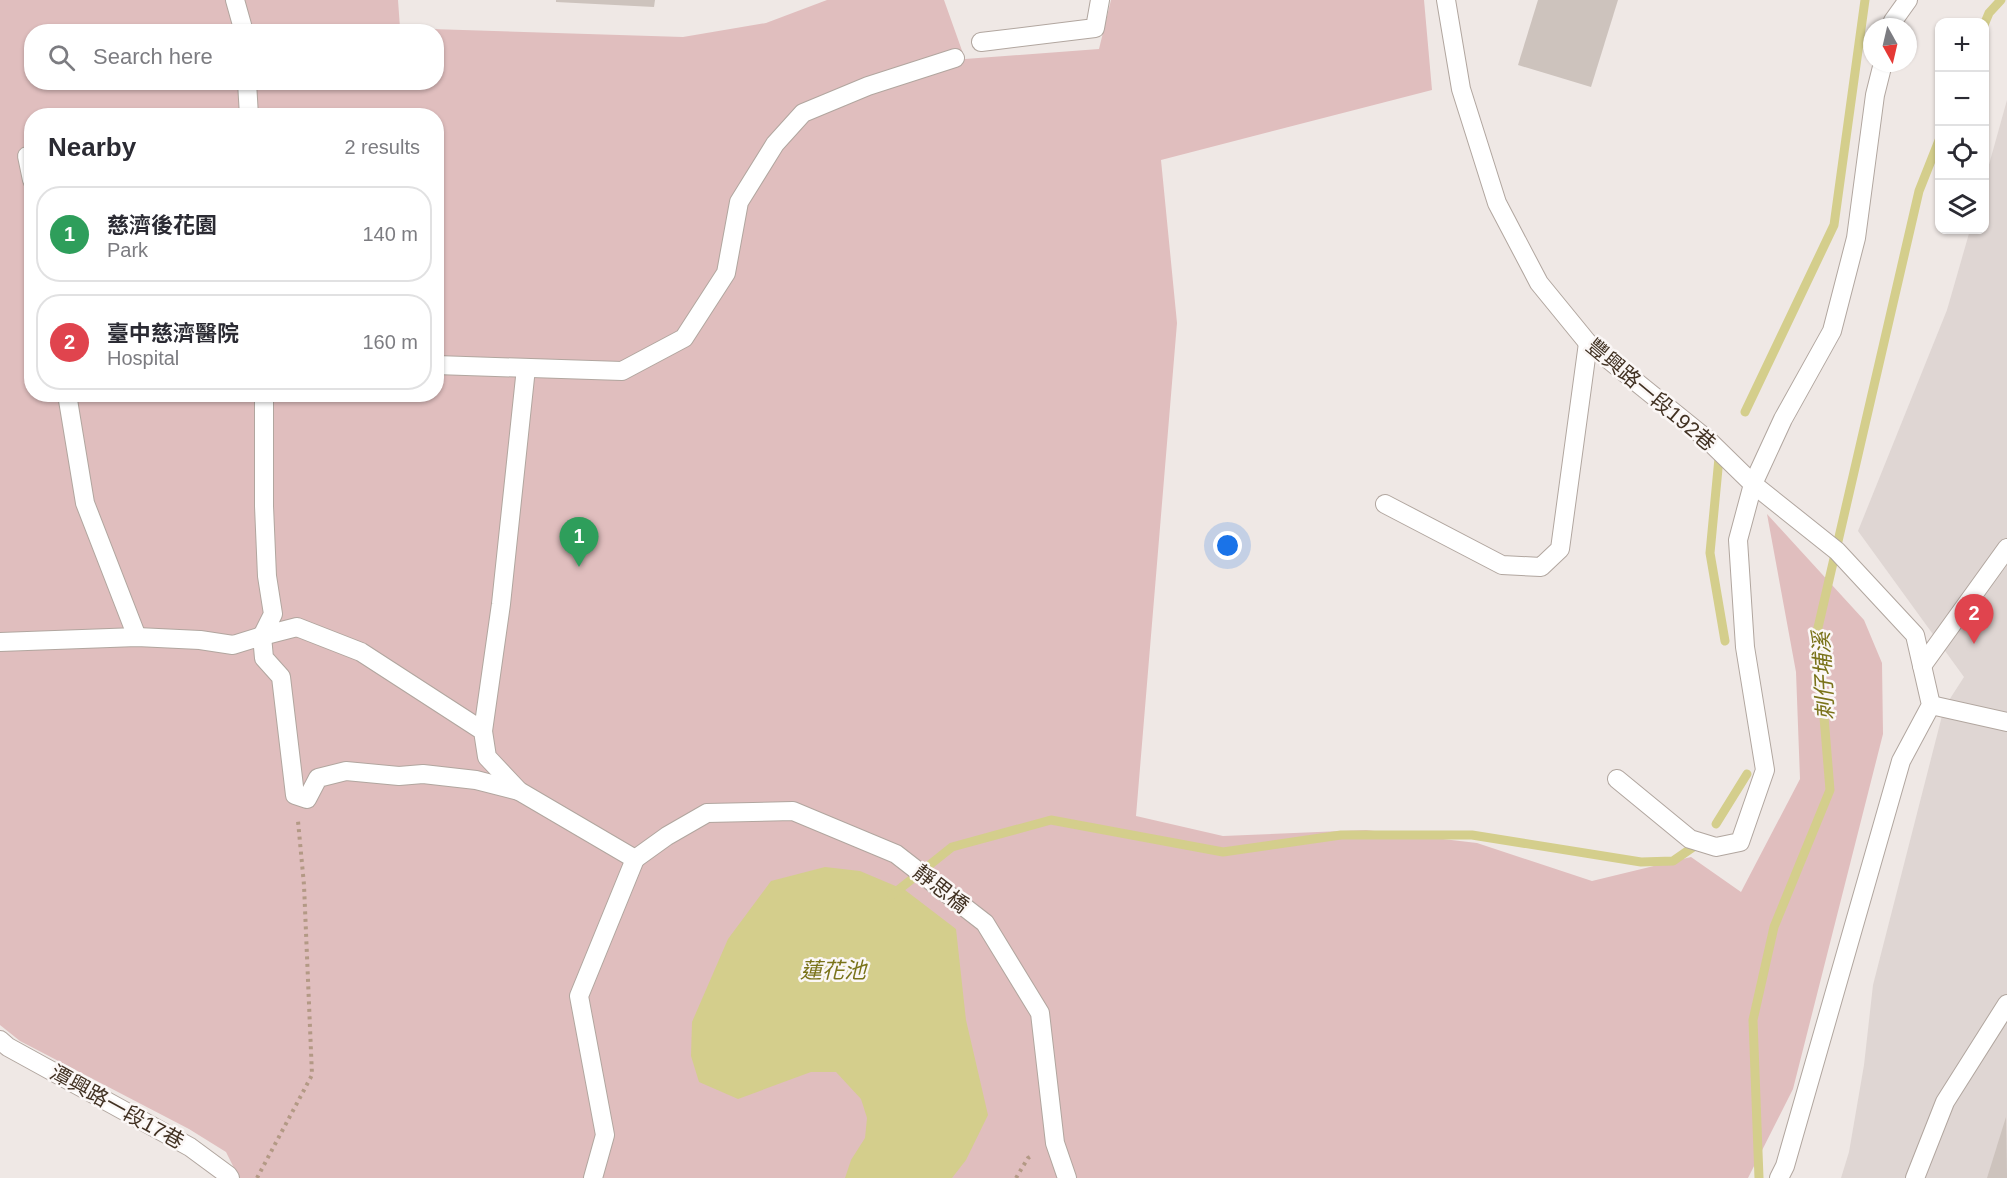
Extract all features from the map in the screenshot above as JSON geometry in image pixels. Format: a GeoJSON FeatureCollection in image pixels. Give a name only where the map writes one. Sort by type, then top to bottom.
{"type":"FeatureCollection","features":[{"type":"Feature","properties":{"kind":"street"},"geometry":{"type":"LineString","coordinates":[[235,0],[242,24]]}},
{"type":"Feature","properties":{"kind":"street"},"geometry":{"type":"LineString","coordinates":[[981,42],[1095,28],[1100,0]]}},
{"type":"Feature","properties":{"kind":"street","name":"豐興路一段192巷"},"geometry":{"type":"LineString","coordinates":[[1446,0],[1461,89],[1497,203],[1539,283],[1588,343],[1707,440],[1753,484],[1837,551],[1915,635],[1931,705]]}},
{"type":"Feature","properties":{"kind":"street"},"geometry":{"type":"LineString","coordinates":[[1895,18],[1908,0]]}},
{"type":"Feature","properties":{"kind":"street"},"geometry":{"type":"LineString","coordinates":[[444,365],[622,371],[684,338],[726,273],[739,202],[775,144],[803,113],[868,86],[955,58]]}},
{"type":"Feature","properties":{"kind":"street"},"geometry":{"type":"LineString","coordinates":[[1617,779],[1690,839],[1716,847],[1740,842],[1765,770],[1745,648],[1738,540],[1753,484],[1783,418],[1832,331],[1857,238],[1875,95],[1881,72]]}},
{"type":"Feature","properties":{"kind":"street"},"geometry":{"type":"LineString","coordinates":[[247,90],[249,108]]}},
{"type":"Feature","properties":{"kind":"street"},"geometry":{"type":"LineString","coordinates":[[1385,504],[1502,565],[1541,567],[1560,549],[1588,343]]}},
{"type":"Feature","properties":{"kind":"street"},"geometry":{"type":"LineString","coordinates":[[519,791],[487,757],[483,731],[501,604],[526,368]]}},
{"type":"Feature","properties":{"kind":"street"},"geometry":{"type":"LineString","coordinates":[[68,402],[85,502],[137,637]]}},
{"type":"Feature","properties":{"kind":"street"},"geometry":{"type":"LineString","coordinates":[[264,402],[264,506],[267,576],[273,614],[262,636],[264,658],[281,677],[295,795],[307,799],[318,778],[346,771],[399,776],[433,775],[476,780],[519,791],[635,859],[579,996],[606,1135],[593,1178]]}},
{"type":"Feature","properties":{"kind":"street"},"geometry":{"type":"LineString","coordinates":[[1922,666],[2007,548]]}},
{"type":"Feature","properties":{"kind":"street"},"geometry":{"type":"LineString","coordinates":[[0,642],[137,637],[200,640],[233,645],[297,627],[361,652],[483,731]]}},
{"type":"Feature","properties":{"kind":"street"},"geometry":{"type":"LineString","coordinates":[[1779,1178],[1785,1166],[1901,760],[1931,705],[2007,722]]}},
{"type":"Feature","properties":{"kind":"street","name":"靜思橋"},"geometry":{"type":"LineString","coordinates":[[635,859],[667,836],[707,813],[793,811],[896,854],[985,923],[1040,1013],[1055,1143],[1067,1178]]}},
{"type":"Feature","properties":{"kind":"street"},"geometry":{"type":"LineString","coordinates":[[1915,1178],[1945,1102],[2007,1004]]}},
{"type":"Feature","properties":{"kind":"street","name":"潭興路一段17巷"},"geometry":{"type":"LineString","coordinates":[[0,1040],[8,1047],[190,1147],[230,1178]]}},
{"type":"Feature","properties":{"kind":"path"},"geometry":{"type":"LineString","coordinates":[[257,1178],[312,1075],[304,885],[295,795]]}},
{"type":"Feature","properties":{"kind":"shaded area"},"geometry":{"type":"Polygon","coordinates":[[[0,0],[398,0],[400,24],[24,24],[24,90],[444,90],[444,29],[683,37],[766,23],[827,0],[944,0],[965,59],[1099,49],[1111,0],[1424,0],[1432,90],[1161,160],[1177,323],[1136,816],[1223,836],[1366,830],[1477,843],[1592,881],[1691,857],[1741,892],[1800,779],[1796,672],[1767,514],[1864,620],[1882,663],[1883,734],[1793,1089],[1748,1178],[239,1178],[226,1152],[189,1129],[20,1041],[0,1025],[0,0]]]}},
{"type":"Feature","properties":{"kind":"shaded area"},"geometry":{"type":"Polygon","coordinates":[[[2007,100],[2007,1178],[1841,1178],[1849,1152],[1864,1065],[1873,985],[1944,708],[1964,677],[1858,531],[1947,310],[1969,234],[1989,234],[1989,165],[2007,100]]]}},
{"type":"Feature","properties":{"kind":"water","name":"蓮花池"},"geometry":{"type":"Polygon","coordinates":[[[825,867],[860,871],[905,890],[956,929],[966,1020],[988,1115],[966,1160],[952,1178],[845,1178],[851,1160],[865,1138],[867,1118],[861,1099],[836,1072],[811,1072],[738,1099],[699,1082],[691,1056],[692,1022],[728,939],[771,881],[825,867]]]}},
{"type":"Feature","properties":{"kind":"building"},"geometry":{"type":"Polygon","coordinates":[[[556,0],[655,0],[654,7],[556,2],[556,0]]]}},
{"type":"Feature","properties":{"kind":"building"},"geometry":{"type":"Polygon","coordinates":[[[1538,0],[1618,0],[1591,87],[1518,65],[1538,0]]]}},
{"type":"Feature","properties":{"kind":"building"},"geometry":{"type":"Polygon","coordinates":[[[2006,1117],[2007,1178],[1987,1178],[2006,1117]]]}},
{"type":"Feature","properties":{"kind":"waterway"},"geometry":{"type":"LineString","coordinates":[[1745,412],[1834,225],[1865,0]]}},
{"type":"Feature","properties":{"kind":"waterway","name":"刺仔埔溪"},"geometry":{"type":"LineString","coordinates":[[1987,18],[2001,0]]}},
{"type":"Feature","properties":{"kind":"waterway","name":"刺仔埔溪"},"geometry":{"type":"LineString","coordinates":[[1759,1178],[1753,1020],[1774,927],[1830,790],[1817,632],[1919,191],[1935,151]]}},
{"type":"Feature","properties":{"kind":"waterway"},"geometry":{"type":"LineString","coordinates":[[1719,458],[1710,553],[1725,641]]}},
{"type":"Feature","properties":{"kind":"waterway"},"geometry":{"type":"LineString","coordinates":[[1716,824],[1747,774]]}},
{"type":"Feature","properties":{"kind":"waterway"},"geometry":{"type":"LineString","coordinates":[[892,895],[952,847],[1051,820],[1223,852],[1341,835],[1472,835],[1641,862],[1673,861],[1699,843]]}},
{"type":"Feature","properties":{"kind":"place","name":"慈濟後花園"},"geometry":{"type":"Point","coordinates":[579,567]}},
{"type":"Feature","properties":{"kind":"place","name":"臺中慈濟醫院"},"geometry":{"type":"Point","coordinates":[1974,644]}}]}
